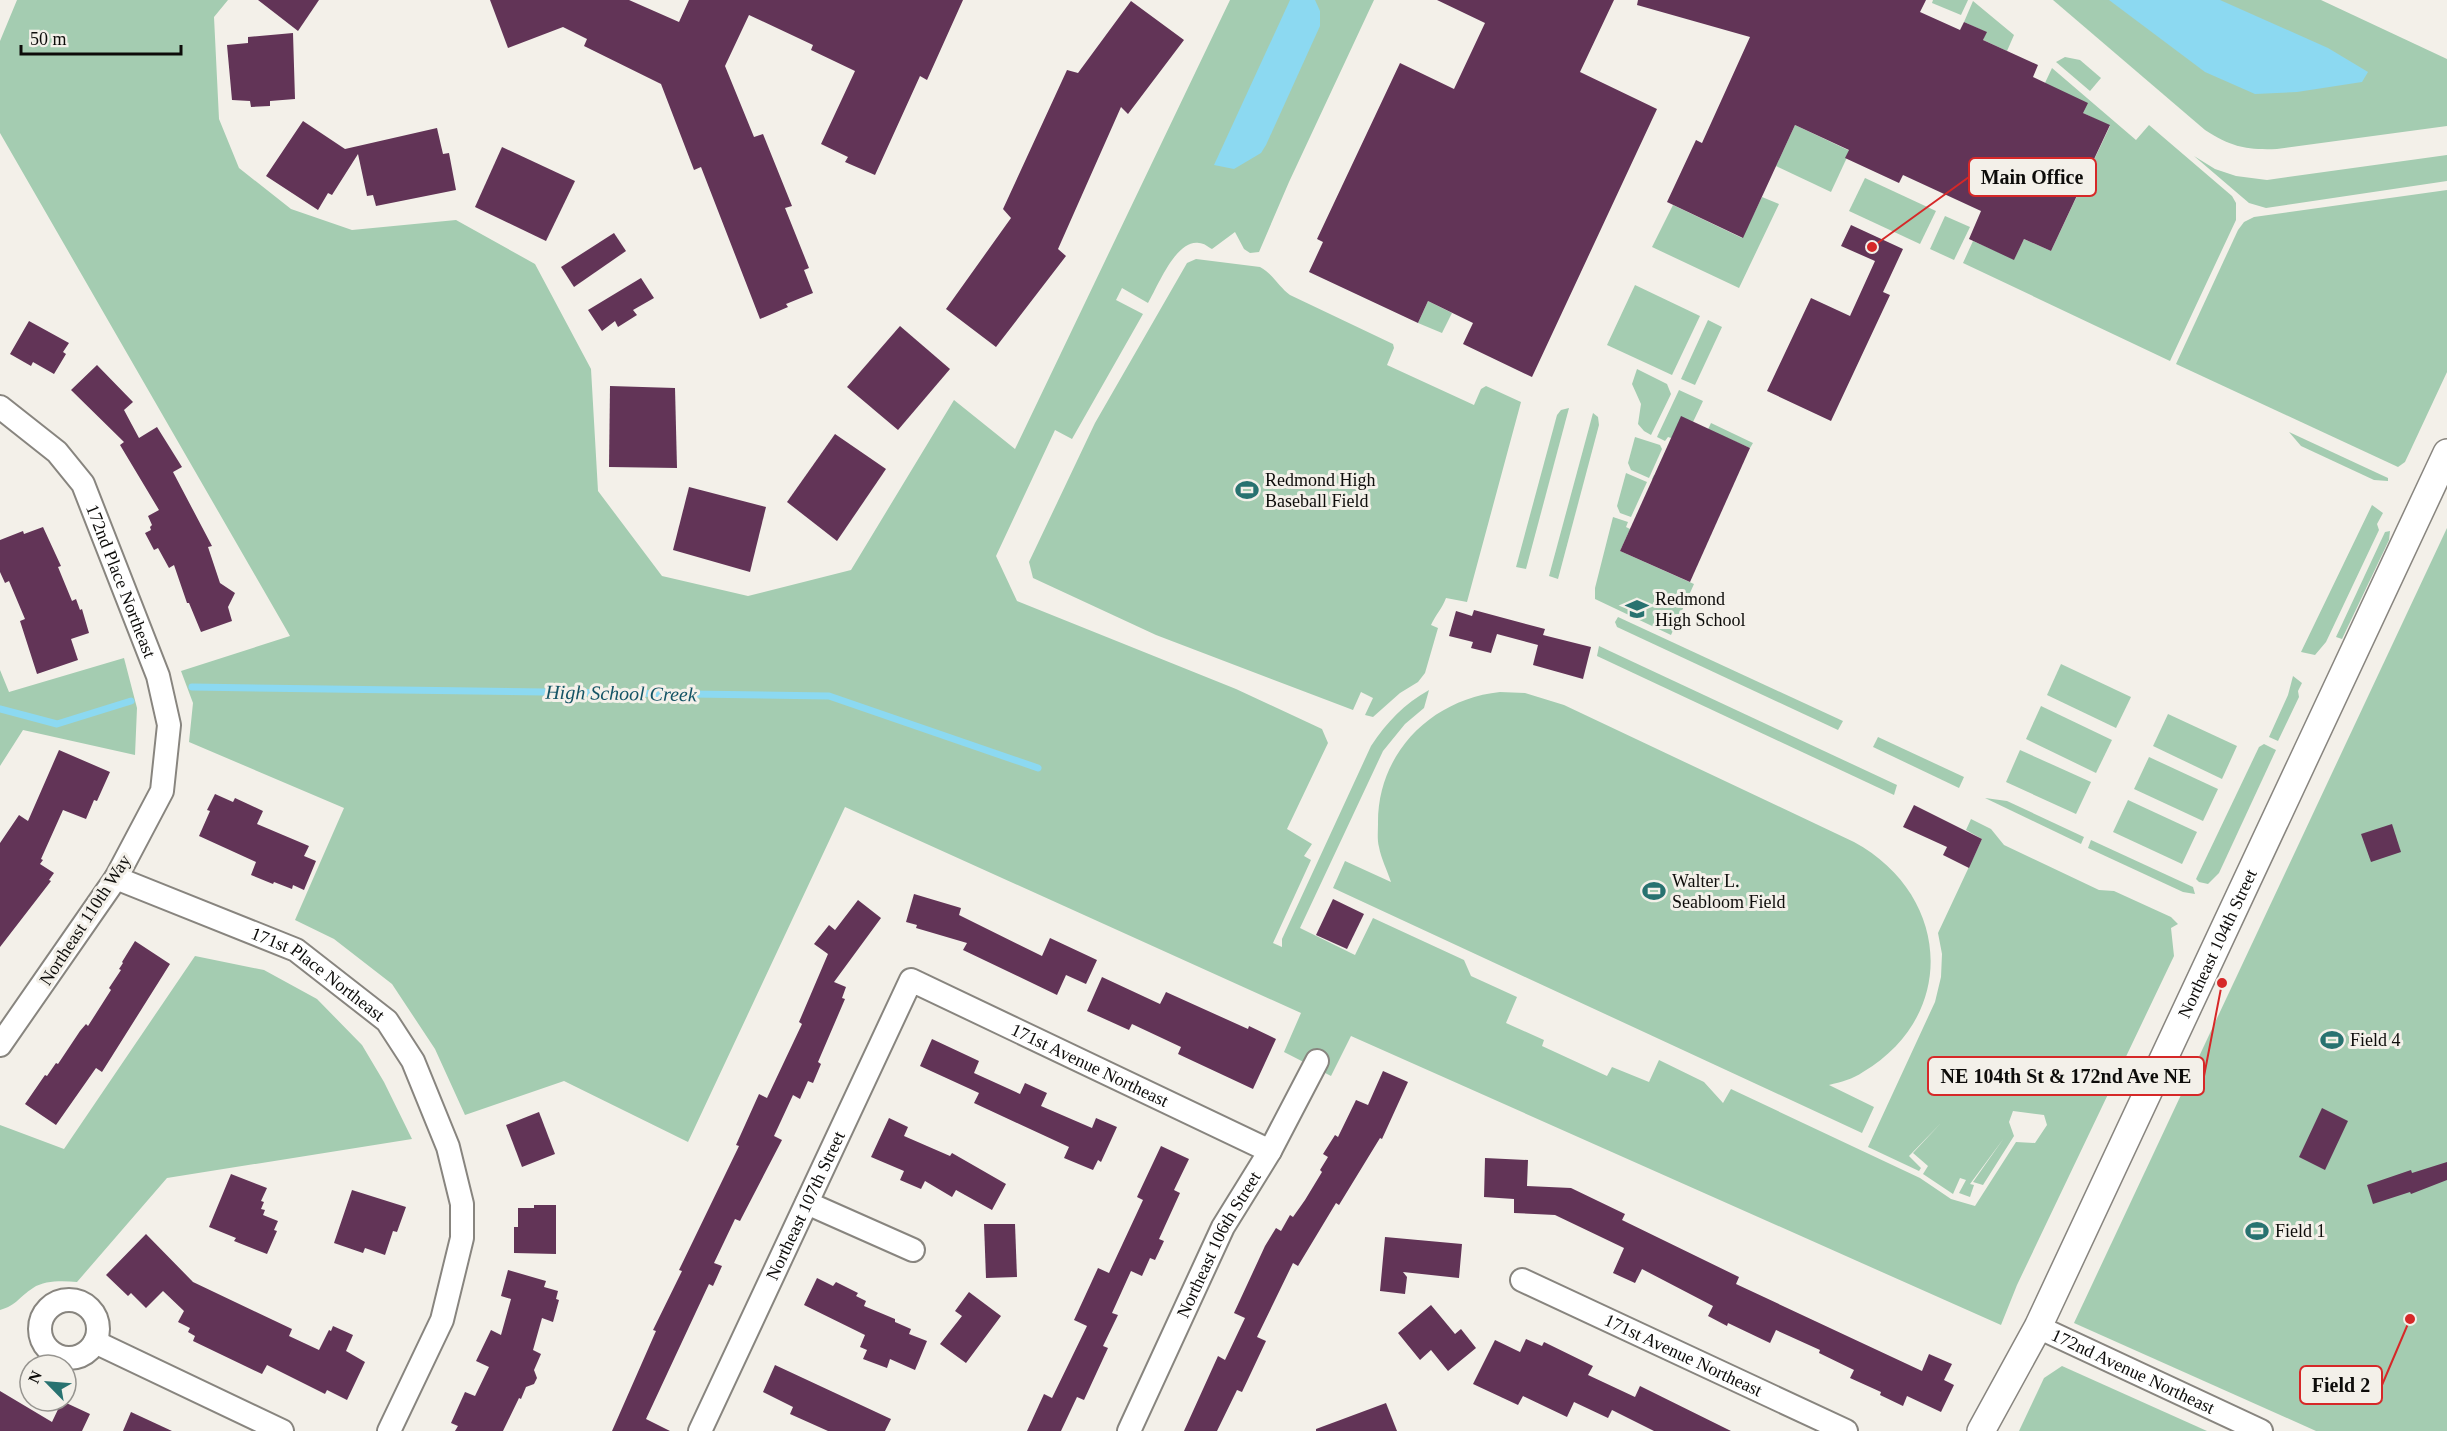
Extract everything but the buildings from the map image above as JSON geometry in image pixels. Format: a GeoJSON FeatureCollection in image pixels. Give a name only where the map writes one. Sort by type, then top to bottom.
{"type":"FeatureCollection","features":[{"type":"Feature","properties":{"kind":"street","name":"172nd Place Northeast"},"geometry":{"type":"LineString","coordinates":[[0,407],[57,452],[83,484],[158,676],[169,725],[162,791]]}},
{"type":"Feature","properties":{"kind":"street","name":"Northeast 104th Street"},"geometry":{"type":"LineString","coordinates":[[1981,1431],[2038,1327],[2447,453]]}},
{"type":"Feature","properties":{"kind":"street","name":"Northeast 110th Way"},"geometry":{"type":"LineString","coordinates":[[0,1045],[116,878],[162,791]]}},
{"type":"Feature","properties":{"kind":"street","name":"171st Place Northeast"},"geometry":{"type":"LineString","coordinates":[[116,878],[296,950],[387,1021],[420,1076],[448,1147],[462,1204],[462,1238],[442,1320],[389,1431]]}},
{"type":"Feature","properties":{"kind":"street","name":"171st Avenue Northeast"},"geometry":{"type":"LineString","coordinates":[[911,980],[1270,1151]]}},
{"type":"Feature","properties":{"kind":"street","name":"Northeast 107th Street"},"geometry":{"type":"LineString","coordinates":[[700,1431],[911,980]]}},
{"type":"Feature","properties":{"kind":"street","name":"Northeast 106th Street"},"geometry":{"type":"LineString","coordinates":[[1129,1431],[1223,1227],[1270,1151],[1317,1061]]}},
{"type":"Feature","properties":{"kind":"street"},"geometry":{"type":"LineString","coordinates":[[807,1203],[913,1250]]}},
{"type":"Feature","properties":{"kind":"street","name":"171st Avenue Northeast"},"geometry":{"type":"LineString","coordinates":[[1522,1280],[1846,1431]]}},
{"type":"Feature","properties":{"kind":"street","name":"172nd Avenue Northeast"},"geometry":{"type":"LineString","coordinates":[[2038,1327],[2261,1431]]}},
{"type":"Feature","properties":{"kind":"street"},"geometry":{"type":"LineString","coordinates":[[95,1341],[282,1431]]}},
{"type":"Feature","properties":{"kind":"green space"},"geometry":{"type":"Polygon","coordinates":[[[17,0],[228,0],[214,17],[219,119],[239,168],[291,209],[352,230],[456,220],[535,264],[591,369],[598,491],[662,576],[748,596],[851,570],[954,400],[1015,449],[1230,0],[1374,0],[1259,252],[1250,253],[1244,249],[1235,232],[1212,249],[1199,243],[1183,248],[1162,275],[1148,303],[1122,288],[1116,300],[1143,314],[1072,439],[1055,430],[996,556],[1017,601],[1236,689],[1322,729],[1328,743],[1287,829],[1312,844],[1304,856],[1311,860],[1273,943],[1282,947],[1282,939],[1371,746],[1397,714],[1429,690],[1424,708],[1405,724],[1383,751],[1300,928],[1355,955],[1373,918],[1464,960],[1471,976],[1517,997],[1506,1023],[1544,1040],[1542,1046],[1607,1076],[1612,1067],[1649,1082],[1659,1060],[1704,1082],[1723,1103],[1731,1089],[1920,1178],[1951,1199],[1975,1206],[2016,1142],[2035,1143],[2047,1125],[2044,1115],[2013,1111],[2009,1122],[2014,1136],[1983,1185],[1973,1182],[2004,1138],[1970,1184],[1974,1185],[1970,1197],[1959,1193],[1966,1180],[1960,1178],[1953,1194],[1923,1174],[1928,1166],[1913,1153],[1941,1123],[1909,1156],[1921,1168],[1919,1171],[1868,1147],[1935,1002],[1941,977],[1942,954],[1938,933],[1982,839],[1966,830],[1971,819],[1991,829],[2004,845],[2099,890],[2114,891],[2171,917],[2178,924],[2171,928],[2174,956],[2017,1285],[2001,1325],[1351,1036],[1331,1076],[1284,1052],[1301,1013],[845,807],[688,1142],[564,1081],[465,1115],[435,1049],[392,984],[334,939],[295,920],[344,808],[189,742],[193,703],[181,671],[290,636],[0,133],[0,41],[17,0]]]}},
{"type":"Feature","properties":{"kind":"green space"},"geometry":{"type":"Polygon","coordinates":[[[1933,0],[1968,0],[1961,15],[1932,3],[1933,0]]]}},
{"type":"Feature","properties":{"kind":"green space"},"geometry":{"type":"Polygon","coordinates":[[[2053,0],[2321,0],[2447,59],[2447,126],[2277,149],[2256,149],[2231,144],[2205,130],[2053,0]]]}},
{"type":"Feature","properties":{"kind":"green space"},"geometry":{"type":"Polygon","coordinates":[[[1973,1],[2014,35],[2007,51],[1983,40],[1986,32],[1964,22],[1973,1]]]}},
{"type":"Feature","properties":{"kind":"green space"},"geometry":{"type":"Polygon","coordinates":[[[2065,57],[2080,60],[2101,78],[2090,91],[2056,62],[2065,57]]]}},
{"type":"Feature","properties":{"kind":"green space"},"geometry":{"type":"Polygon","coordinates":[[[2052,68],[2136,140],[2149,125],[2232,196],[2236,203],[2236,220],[2170,361],[1963,263],[1973,241],[2014,259],[2024,239],[2051,251],[2110,126],[2083,113],[2045,83],[2052,68]]]}},
{"type":"Feature","properties":{"kind":"green space"},"geometry":{"type":"Polygon","coordinates":[[[1795,125],[1850,151],[1831,192],[1776,166],[1795,125]]]}},
{"type":"Feature","properties":{"kind":"green space"},"geometry":{"type":"Polygon","coordinates":[[[2447,155],[2447,181],[2266,208],[2249,203],[2194,156],[2215,169],[2236,176],[2267,180],[2447,155]]]}},
{"type":"Feature","properties":{"kind":"green space"},"geometry":{"type":"Polygon","coordinates":[[[1865,178],[1936,211],[1920,244],[1849,211],[1865,178]]]}},
{"type":"Feature","properties":{"kind":"green space"},"geometry":{"type":"Polygon","coordinates":[[[2447,190],[2447,372],[2405,462],[2398,467],[2176,364],[2238,230],[2244,222],[2254,217],[2447,190]]]}},
{"type":"Feature","properties":{"kind":"green space"},"geometry":{"type":"Polygon","coordinates":[[[1762,197],[1779,204],[1739,288],[1652,247],[1673,205],[1742,238],[1762,197]]]}},
{"type":"Feature","properties":{"kind":"green space"},"geometry":{"type":"Polygon","coordinates":[[[1945,216],[1970,227],[1954,260],[1930,249],[1945,216]]]}},
{"type":"Feature","properties":{"kind":"green space","name":"Redmond High Baseball Field"},"geometry":{"type":"Polygon","coordinates":[[[1196,259],[1260,267],[1290,295],[1393,344],[1394,348],[1387,365],[1474,405],[1481,389],[1486,386],[1521,402],[1467,602],[1446,598],[1431,625],[1438,628],[1425,673],[1418,682],[1400,693],[1373,717],[1365,715],[1373,698],[1361,692],[1353,710],[1156,635],[1033,578],[1029,562],[1095,423],[1187,263],[1196,259]]]}},
{"type":"Feature","properties":{"kind":"green space"},"geometry":{"type":"Polygon","coordinates":[[[1635,285],[1700,316],[1672,375],[1607,345],[1635,285]]]}},
{"type":"Feature","properties":{"kind":"green space"},"geometry":{"type":"Polygon","coordinates":[[[1428,301],[1452,313],[1442,333],[1418,323],[1428,301]]]}},
{"type":"Feature","properties":{"kind":"green space"},"geometry":{"type":"Polygon","coordinates":[[[1708,320],[1722,327],[1695,385],[1681,379],[1708,320]]]}},
{"type":"Feature","properties":{"kind":"green space"},"geometry":{"type":"Polygon","coordinates":[[[1637,369],[1667,384],[1671,394],[1651,435],[1638,424],[1641,404],[1632,384],[1637,369]]]}},
{"type":"Feature","properties":{"kind":"green space"},"geometry":{"type":"Polygon","coordinates":[[[1679,390],[1703,401],[1693,422],[1665,441],[1657,437],[1679,390]]]}},
{"type":"Feature","properties":{"kind":"green space"},"geometry":{"type":"Polygon","coordinates":[[[1569,408],[1526,569],[1516,567],[1557,415],[1561,410],[1569,408]]]}},
{"type":"Feature","properties":{"kind":"green space"},"geometry":{"type":"Polygon","coordinates":[[[1593,413],[1598,417],[1599,425],[1558,579],[1549,576],[1593,413]]]}},
{"type":"Feature","properties":{"kind":"green space"},"geometry":{"type":"Polygon","coordinates":[[[1711,423],[1753,443],[1750,448],[1725,437],[1678,496],[1652,479],[1654,475],[1681,487],[1711,423]]]}},
{"type":"Feature","properties":{"kind":"green space"},"geometry":{"type":"Polygon","coordinates":[[[2289,432],[2388,478],[2388,481],[2374,480],[2301,446],[2289,432]]]}},
{"type":"Feature","properties":{"kind":"green space"},"geometry":{"type":"Polygon","coordinates":[[[1635,437],[1660,445],[1662,449],[1649,478],[1631,470],[1628,463],[1635,437]]]}},
{"type":"Feature","properties":{"kind":"green space"},"geometry":{"type":"Polygon","coordinates":[[[1626,473],[1647,482],[1631,517],[1620,513],[1617,506],[1626,473]]]}},
{"type":"Feature","properties":{"kind":"green space"},"geometry":{"type":"Polygon","coordinates":[[[2372,505],[2383,513],[2377,524],[2379,530],[2326,642],[2315,655],[2301,652],[2372,505]]]}},
{"type":"Feature","properties":{"kind":"green space"},"geometry":{"type":"Polygon","coordinates":[[[1613,517],[1628,522],[1626,527],[1630,529],[1620,551],[1694,584],[1671,635],[1595,599],[1595,588],[1613,517]]]}},
{"type":"Feature","properties":{"kind":"green space"},"geometry":{"type":"Polygon","coordinates":[[[2447,528],[2447,1431],[2316,1431],[2074,1323],[2447,528]]]}},
{"type":"Feature","properties":{"kind":"green space"},"geometry":{"type":"Polygon","coordinates":[[[2390,531],[2389,540],[2342,639],[2336,637],[2385,532],[2390,531]]]}},
{"type":"Feature","properties":{"kind":"green space"},"geometry":{"type":"Polygon","coordinates":[[[1618,617],[1843,721],[1838,730],[1617,627],[1615,622],[1618,617]]]}},
{"type":"Feature","properties":{"kind":"green space"},"geometry":{"type":"Polygon","coordinates":[[[1599,646],[1897,785],[1894,795],[1597,656],[1599,646]]]}},
{"type":"Feature","properties":{"kind":"green space"},"geometry":{"type":"Polygon","coordinates":[[[124,658],[137,708],[135,755],[23,730],[0,766],[0,670],[9,692],[124,658]]]}},
{"type":"Feature","properties":{"kind":"green space"},"geometry":{"type":"Polygon","coordinates":[[[2061,664],[2131,697],[2116,728],[2047,695],[2061,664]]]}},
{"type":"Feature","properties":{"kind":"green space"},"geometry":{"type":"Polygon","coordinates":[[[2293,676],[2302,683],[2298,691],[2299,697],[2278,741],[2269,737],[2288,695],[2293,676]]]}},
{"type":"Feature","properties":{"kind":"green space"},"geometry":{"type":"Polygon","coordinates":[[[1500,692],[1525,693],[1564,705],[1854,842],[1886,864],[1909,892],[1924,923],[1930,955],[1928,988],[1916,1019],[1894,1048],[1863,1072],[1829,1085],[1874,1107],[1862,1133],[1333,888],[1345,861],[1391,882],[1380,851],[1378,824],[1380,798],[1387,774],[1398,753],[1413,734],[1431,718],[1475,697],[1500,692]]]}},
{"type":"Feature","properties":{"kind":"green space"},"geometry":{"type":"Polygon","coordinates":[[[2041,706],[2112,740],[2096,773],[2026,739],[2041,706]]]}},
{"type":"Feature","properties":{"kind":"green space"},"geometry":{"type":"Polygon","coordinates":[[[2168,714],[2237,746],[2222,779],[2153,746],[2168,714]]]}},
{"type":"Feature","properties":{"kind":"green space"},"geometry":{"type":"Polygon","coordinates":[[[1878,737],[1964,777],[1959,788],[1873,747],[1878,737]]]}},
{"type":"Feature","properties":{"kind":"green space"},"geometry":{"type":"Polygon","coordinates":[[[2264,744],[2276,750],[2219,873],[2208,884],[2199,882],[2196,879],[2259,747],[2264,744]]]}},
{"type":"Feature","properties":{"kind":"green space"},"geometry":{"type":"Polygon","coordinates":[[[2020,750],[2091,782],[2076,814],[2006,782],[2020,750]]]}},
{"type":"Feature","properties":{"kind":"green space"},"geometry":{"type":"Polygon","coordinates":[[[2149,757],[2218,789],[2203,821],[2134,789],[2149,757]]]}},
{"type":"Feature","properties":{"kind":"green space"},"geometry":{"type":"Polygon","coordinates":[[[1985,798],[2007,801],[2084,837],[2081,844],[1985,798]]]}},
{"type":"Feature","properties":{"kind":"green space"},"geometry":{"type":"Polygon","coordinates":[[[2128,800],[2197,832],[2182,864],[2113,832],[2128,800]]]}},
{"type":"Feature","properties":{"kind":"green space"},"geometry":{"type":"Polygon","coordinates":[[[2091,840],[2193,887],[2195,894],[2183,892],[2088,848],[2091,840]]]}},
{"type":"Feature","properties":{"kind":"green space"},"geometry":{"type":"Polygon","coordinates":[[[195,956],[264,970],[317,999],[362,1045],[384,1082],[412,1139],[167,1178],[77,1282],[38,1285],[14,1303],[0,1310],[0,1125],[64,1149],[195,956]]]}},
{"type":"Feature","properties":{"kind":"green space"},"geometry":{"type":"Polygon","coordinates":[[[2062,1366],[2207,1431],[2019,1431],[2044,1378],[2062,1366]]]}},
{"type":"Feature","properties":{"kind":"water"},"geometry":{"type":"Polygon","coordinates":[[[1290,0],[1315,0],[1320,11],[1320,26],[1266,145],[1261,153],[1234,169],[1214,165],[1290,0]]]}},
{"type":"Feature","properties":{"kind":"water"},"geometry":{"type":"Polygon","coordinates":[[[2109,0],[2220,0],[2328,48],[2368,72],[2362,82],[2297,92],[2255,94],[2205,72],[2109,0]]]}},
{"type":"Feature","properties":{"kind":"waterway","name":"High School Creek"},"geometry":{"type":"LineString","coordinates":[[192,687],[829,696],[1038,768]]}},
{"type":"Feature","properties":{"kind":"waterway","name":"High School Creek"},"geometry":{"type":"LineString","coordinates":[[0,709],[57,724],[131,701]]}},
{"type":"Feature","properties":{"kind":"place","name":"Main Office"},"geometry":{"type":"Point","coordinates":[1872,247]}},
{"type":"Feature","properties":{"kind":"place","name":"Redmond High Baseball Field"},"geometry":{"type":"Point","coordinates":[1247,490]}},
{"type":"Feature","properties":{"kind":"place","name":"Redmond High School"},"geometry":{"type":"Point","coordinates":[1637,609]}},
{"type":"Feature","properties":{"kind":"place","name":"Walter L. Seabloom Field"},"geometry":{"type":"Point","coordinates":[1654,891]}},
{"type":"Feature","properties":{"kind":"place","name":"NE 104th St & 172nd Ave NE"},"geometry":{"type":"Point","coordinates":[2222,983]}},
{"type":"Feature","properties":{"kind":"place","name":"Field 4"},"geometry":{"type":"Point","coordinates":[2332,1040]}},
{"type":"Feature","properties":{"kind":"place","name":"Field 1"},"geometry":{"type":"Point","coordinates":[2257,1231]}},
{"type":"Feature","properties":{"kind":"place","name":"Field 2"},"geometry":{"type":"Point","coordinates":[2410,1319]}}]}
